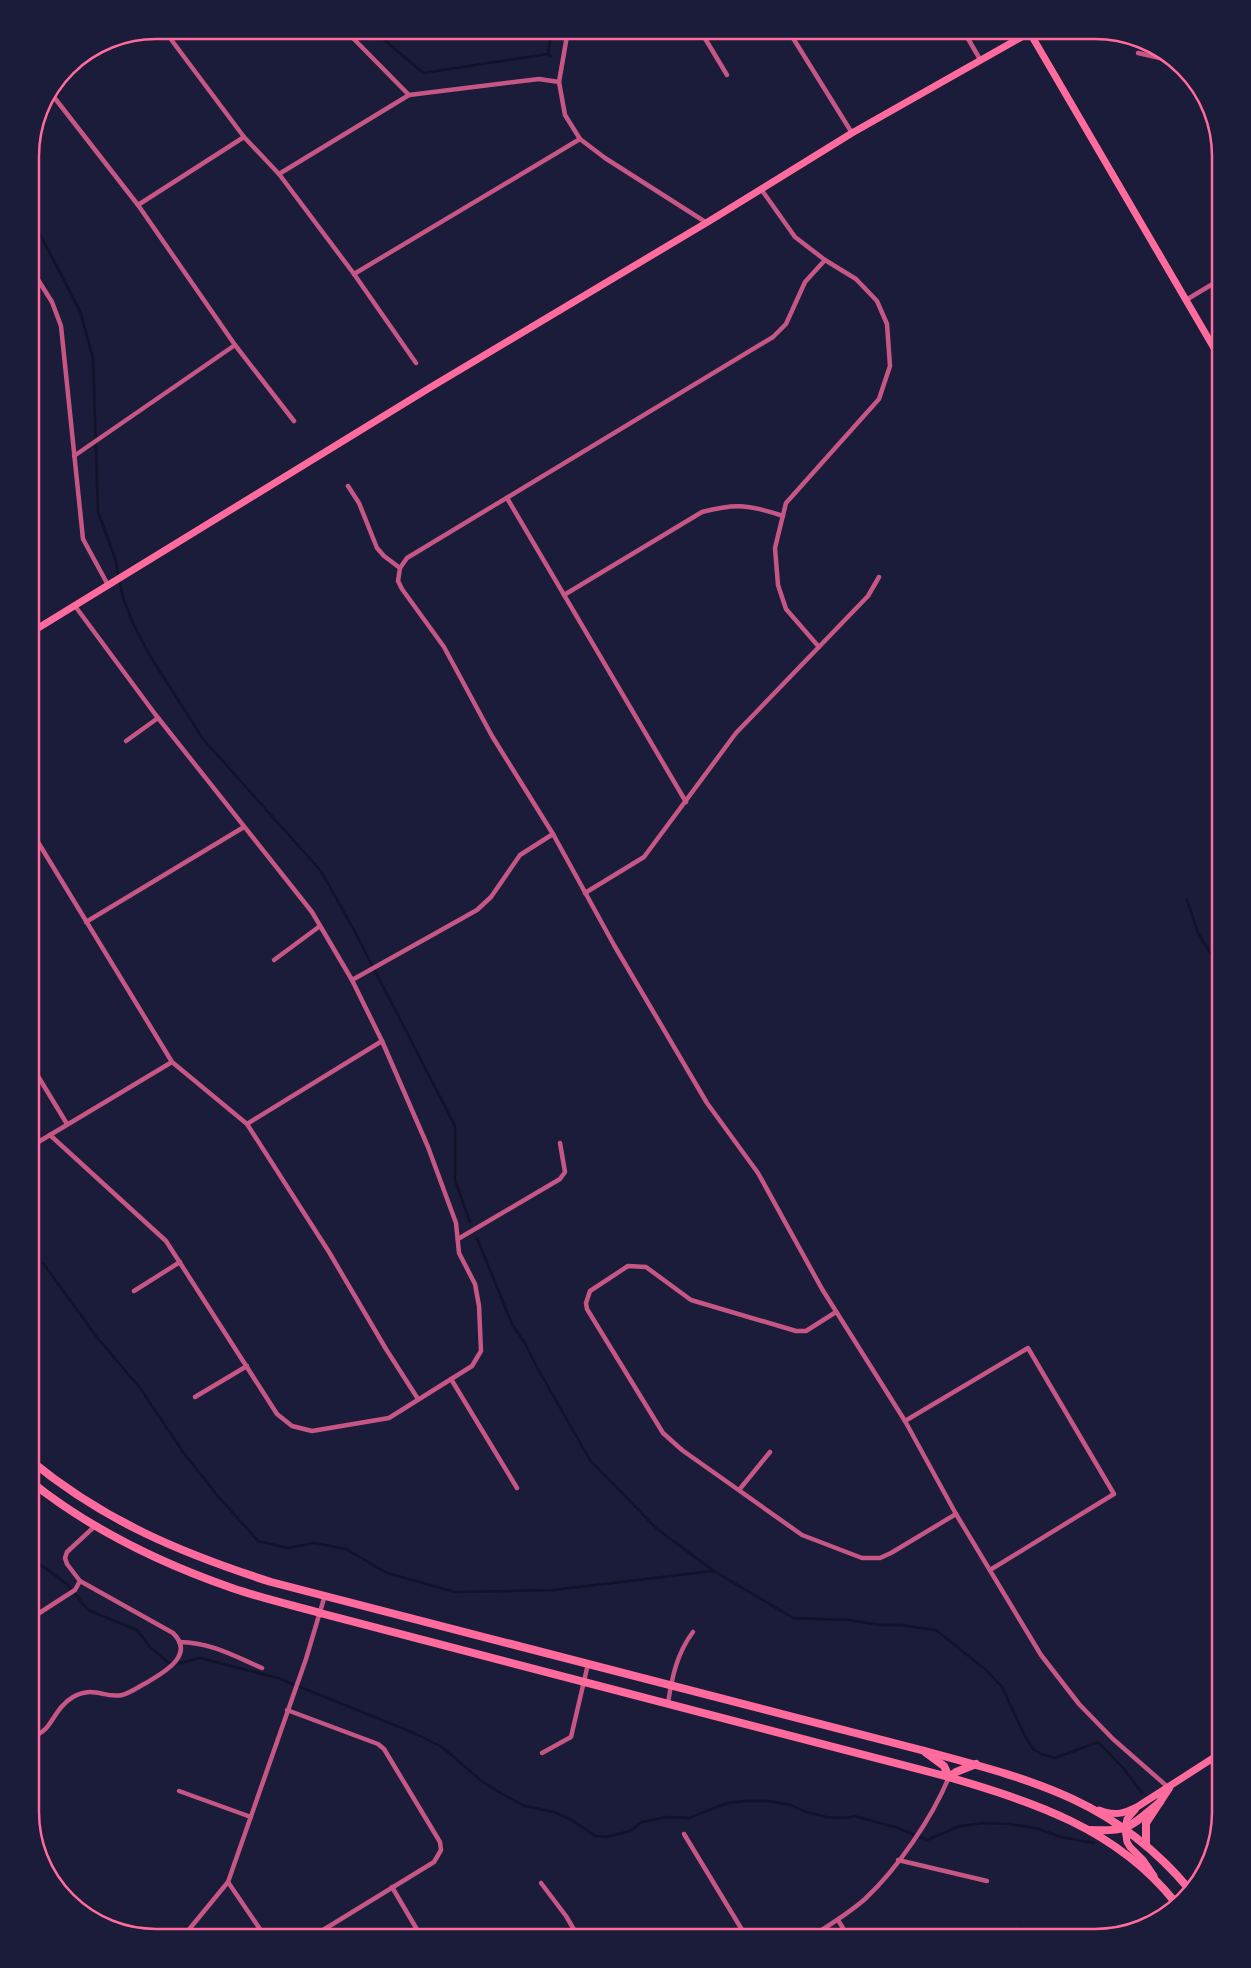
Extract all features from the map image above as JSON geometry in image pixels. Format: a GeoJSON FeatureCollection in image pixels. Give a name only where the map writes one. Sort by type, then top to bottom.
{"type":"FeatureCollection","features":[{"type":"Feature","properties":{"kind":"main road"},"geometry":{"type":"LineString","coordinates":[[39,628],[431,387],[707,223],[852,133],[1019,39]]}},
{"type":"Feature","properties":{"kind":"main road"},"geometry":{"type":"LineString","coordinates":[[1036,39],[1212,345]]}},
{"type":"Feature","properties":{"kind":"main road"},"geometry":{"type":"LineString","coordinates":[[39,1467],[90,1504],[152,1538],[220,1565],[271,1582],[976,1764],[1053,1789],[1094,1808],[1115,1815],[1137,1807],[1212,1759]]}},
{"type":"Feature","properties":{"kind":"main road"},"geometry":{"type":"LineString","coordinates":[[39,1488],[56,1502],[107,1534],[193,1574],[233,1588],[320,1613],[668,1702],[949,1777],[1031,1802],[1089,1830],[1129,1857],[1158,1883],[1173,1899]]}},
{"type":"Feature","properties":{"kind":"main road"},"geometry":{"type":"LineString","coordinates":[[921,1750],[944,1766],[949,1777]]}},
{"type":"Feature","properties":{"kind":"main road"},"geometry":{"type":"LineString","coordinates":[[949,1777],[976,1764]]}},
{"type":"Feature","properties":{"kind":"main road"},"geometry":{"type":"LineString","coordinates":[[1146,1845],[1146,1823],[1169,1788]]}},
{"type":"Feature","properties":{"kind":"main road"},"geometry":{"type":"LineString","coordinates":[[1089,1830],[1116,1831],[1125,1829],[1160,1802]]}},
{"type":"Feature","properties":{"kind":"main road"},"geometry":{"type":"LineString","coordinates":[[1137,1807],[1127,1819],[1125,1829],[1130,1847],[1143,1860],[1158,1883]]}},
{"type":"Feature","properties":{"kind":"main road"},"geometry":{"type":"LineString","coordinates":[[1094,1808],[1146,1845],[1166,1863],[1186,1886]]}},
{"type":"Feature","properties":{"kind":"street"},"geometry":{"type":"LineString","coordinates":[[171,39],[244,137],[280,174],[354,274],[416,363]]}},
{"type":"Feature","properties":{"kind":"street"},"geometry":{"type":"LineString","coordinates":[[354,39],[409,95]]}},
{"type":"Feature","properties":{"kind":"street"},"geometry":{"type":"LineString","coordinates":[[566,39],[559,82],[564,115],[580,139],[605,158],[707,223]]}},
{"type":"Feature","properties":{"kind":"street"},"geometry":{"type":"LineString","coordinates":[[705,39],[727,75]]}},
{"type":"Feature","properties":{"kind":"street"},"geometry":{"type":"LineString","coordinates":[[794,39],[852,133]]}},
{"type":"Feature","properties":{"kind":"street"},"geometry":{"type":"LineString","coordinates":[[968,39],[981,60]]}},
{"type":"Feature","properties":{"kind":"street"},"geometry":{"type":"LineString","coordinates":[[1138,53],[1157,57]]}},
{"type":"Feature","properties":{"kind":"street"},"geometry":{"type":"LineString","coordinates":[[280,174],[409,95],[539,79],[559,82]]}},
{"type":"Feature","properties":{"kind":"street"},"geometry":{"type":"LineString","coordinates":[[55,98],[138,205],[234,344],[294,421]]}},
{"type":"Feature","properties":{"kind":"street"},"geometry":{"type":"LineString","coordinates":[[138,205],[244,137]]}},
{"type":"Feature","properties":{"kind":"street"},"geometry":{"type":"LineString","coordinates":[[354,274],[580,139]]}},
{"type":"Feature","properties":{"kind":"street"},"geometry":{"type":"LineString","coordinates":[[761,189],[795,236],[825,260],[856,279],[877,301],[887,324],[890,366],[880,399],[786,503],[775,548],[778,584],[786,609],[819,648]]}},
{"type":"Feature","properties":{"kind":"street"},"geometry":{"type":"LineString","coordinates":[[825,260],[805,282],[786,324],[773,337],[407,558],[400,568],[398,581],[444,647],[492,736],[553,834],[614,945],[707,1103],[758,1173],[836,1312],[905,1420],[956,1514],[1041,1655],[1078,1704],[1113,1739],[1169,1788]]}},
{"type":"Feature","properties":{"kind":"street"},"geometry":{"type":"LineString","coordinates":[[39,281],[52,302],[61,326],[83,539],[110,583]]}},
{"type":"Feature","properties":{"kind":"street"},"geometry":{"type":"LineString","coordinates":[[1186,300],[1212,284]]}},
{"type":"Feature","properties":{"kind":"street"},"geometry":{"type":"LineString","coordinates":[[74,456],[234,344]]}},
{"type":"Feature","properties":{"kind":"street"},"geometry":{"type":"LineString","coordinates":[[348,486],[359,503],[377,548],[400,568]]}},
{"type":"Feature","properties":{"kind":"street"},"geometry":{"type":"LineString","coordinates":[[507,498],[686,802]]}},
{"type":"Feature","properties":{"kind":"street"},"geometry":{"type":"LineString","coordinates":[[564,595],[702,512],[727,505],[756,507],[783,516]]}},
{"type":"Feature","properties":{"kind":"street"},"geometry":{"type":"LineString","coordinates":[[585,893],[644,856],[736,733],[868,596],[879,577]]}},
{"type":"Feature","properties":{"kind":"street"},"geometry":{"type":"LineString","coordinates":[[50,1135],[166,1241],[278,1414],[292,1426],[312,1430],[389,1418],[472,1366],[481,1351],[479,1306],[475,1284],[459,1253],[456,1223],[428,1147],[382,1041],[352,980],[312,912],[158,718],[75,606]]}},
{"type":"Feature","properties":{"kind":"street"},"geometry":{"type":"LineString","coordinates":[[126,741],[158,718]]}},
{"type":"Feature","properties":{"kind":"street"},"geometry":{"type":"LineString","coordinates":[[86,922],[244,827]]}},
{"type":"Feature","properties":{"kind":"street"},"geometry":{"type":"LineString","coordinates":[[352,980],[477,910],[491,897],[520,856],[553,834]]}},
{"type":"Feature","properties":{"kind":"street"},"geometry":{"type":"LineString","coordinates":[[39,844],[172,1062],[247,1124],[330,1252],[386,1349],[418,1399]]}},
{"type":"Feature","properties":{"kind":"street"},"geometry":{"type":"LineString","coordinates":[[274,960],[320,926]]}},
{"type":"Feature","properties":{"kind":"street"},"geometry":{"type":"LineString","coordinates":[[247,1124],[382,1041]]}},
{"type":"Feature","properties":{"kind":"street"},"geometry":{"type":"LineString","coordinates":[[39,1141],[172,1062]]}},
{"type":"Feature","properties":{"kind":"street"},"geometry":{"type":"LineString","coordinates":[[39,1078],[67,1124]]}},
{"type":"Feature","properties":{"kind":"street"},"geometry":{"type":"LineString","coordinates":[[458,1239],[560,1179],[565,1172],[560,1143]]}},
{"type":"Feature","properties":{"kind":"street"},"geometry":{"type":"LineString","coordinates":[[134,1290],[180,1262]]}},
{"type":"Feature","properties":{"kind":"street"},"geometry":{"type":"LineString","coordinates":[[836,1312],[806,1331],[796,1331],[691,1300],[646,1267],[628,1266],[590,1292],[586,1303],[663,1433],[682,1450],[802,1536],[862,1558],[880,1558],[892,1553],[956,1514]]}},
{"type":"Feature","properties":{"kind":"street"},"geometry":{"type":"LineString","coordinates":[[905,1420],[1028,1348],[1114,1494],[990,1570]]}},
{"type":"Feature","properties":{"kind":"street"},"geometry":{"type":"LineString","coordinates":[[195,1397],[247,1366]]}},
{"type":"Feature","properties":{"kind":"street"},"geometry":{"type":"LineString","coordinates":[[451,1379],[518,1488]]}},
{"type":"Feature","properties":{"kind":"street"},"geometry":{"type":"LineString","coordinates":[[739,1490],[770,1452]]}},
{"type":"Feature","properties":{"kind":"street"},"geometry":{"type":"LineString","coordinates":[[39,1733],[46,1729],[62,1705],[71,1698],[88,1692],[112,1695],[124,1694],[153,1679],[174,1664],[180,1649],[179,1642],[170,1631],[80,1581],[67,1564],[65,1558],[70,1548],[95,1526]]}},
{"type":"Feature","properties":{"kind":"street"},"geometry":{"type":"LineString","coordinates":[[39,1613],[75,1590],[80,1581]]}},
{"type":"Feature","properties":{"kind":"street"},"geometry":{"type":"LineString","coordinates":[[189,1929],[228,1882],[288,1710],[325,1595]]}},
{"type":"Feature","properties":{"kind":"street"},"geometry":{"type":"LineString","coordinates":[[668,1702],[682,1647],[693,1632]]}},
{"type":"Feature","properties":{"kind":"street"},"geometry":{"type":"LineString","coordinates":[[179,1642],[194,1642],[216,1647],[262,1668]]}},
{"type":"Feature","properties":{"kind":"street"},"geometry":{"type":"LineString","coordinates":[[542,1753],[571,1738],[588,1663]]}},
{"type":"Feature","properties":{"kind":"street"},"geometry":{"type":"LineString","coordinates":[[288,1710],[378,1744],[384,1749],[440,1842],[440,1850],[434,1862],[324,1929]]}},
{"type":"Feature","properties":{"kind":"street"},"geometry":{"type":"LineString","coordinates":[[823,1929],[838,1920],[883,1882],[920,1830],[940,1798],[949,1777]]}},
{"type":"Feature","properties":{"kind":"street"},"geometry":{"type":"LineString","coordinates":[[179,1790],[251,1817]]}},
{"type":"Feature","properties":{"kind":"street"},"geometry":{"type":"LineString","coordinates":[[684,1834],[742,1929]]}},
{"type":"Feature","properties":{"kind":"street"},"geometry":{"type":"LineString","coordinates":[[898,1860],[987,1881]]}},
{"type":"Feature","properties":{"kind":"street"},"geometry":{"type":"LineString","coordinates":[[228,1882],[260,1929]]}},
{"type":"Feature","properties":{"kind":"street"},"geometry":{"type":"LineString","coordinates":[[542,1883],[574,1929]]}},
{"type":"Feature","properties":{"kind":"street"},"geometry":{"type":"LineString","coordinates":[[392,1887],[417,1929]]}},
{"type":"Feature","properties":{"kind":"street"},"geometry":{"type":"LineString","coordinates":[[838,1920],[844,1929]]}},
{"type":"Feature","properties":{"kind":"waterway"},"geometry":{"type":"LineString","coordinates":[[383,39],[423,73],[548,54],[550,56]]}},
{"type":"Feature","properties":{"kind":"waterway"},"geometry":{"type":"LineString","coordinates":[[548,53],[550,39]]}},
{"type":"Feature","properties":{"kind":"waterway"},"geometry":{"type":"LineString","coordinates":[[39,232],[80,311],[93,358],[98,512],[115,558],[123,598],[133,623],[150,656],[203,739],[321,871],[355,932],[455,1126],[455,1180],[470,1222]]}},
{"type":"Feature","properties":{"kind":"waterway"},"geometry":{"type":"LineString","coordinates":[[1187,900],[1198,933],[1212,956]]}},
{"type":"Feature","properties":{"kind":"waterway"},"geometry":{"type":"LineString","coordinates":[[477,1238],[512,1324],[526,1345],[590,1460],[657,1529],[714,1571],[793,1618],[848,1620],[936,1630],[986,1670],[1002,1687],[1033,1749],[1041,1754],[1055,1758],[1098,1742],[1125,1770],[1142,1793]]}},
{"type":"Feature","properties":{"kind":"waterway"},"geometry":{"type":"LineString","coordinates":[[43,1263],[96,1336],[140,1388],[183,1452],[217,1495],[258,1541],[288,1548],[314,1543],[346,1549],[387,1573],[455,1592],[554,1590],[712,1571]]}},
{"type":"Feature","properties":{"kind":"waterway"},"geometry":{"type":"LineString","coordinates":[[39,1564],[67,1584],[88,1610],[137,1630],[150,1647],[169,1663],[180,1663],[200,1658],[278,1678],[414,1733],[442,1747],[484,1783],[511,1799],[525,1806],[554,1812],[572,1820],[595,1836],[607,1837],[630,1831],[642,1822],[667,1817],[689,1818],[727,1803],[768,1801],[791,1805],[803,1811],[826,1817],[846,1818],[854,1816],[898,1828],[927,1840],[960,1826],[984,1823],[1036,1828],[1061,1837],[1094,1843]]}}]}
